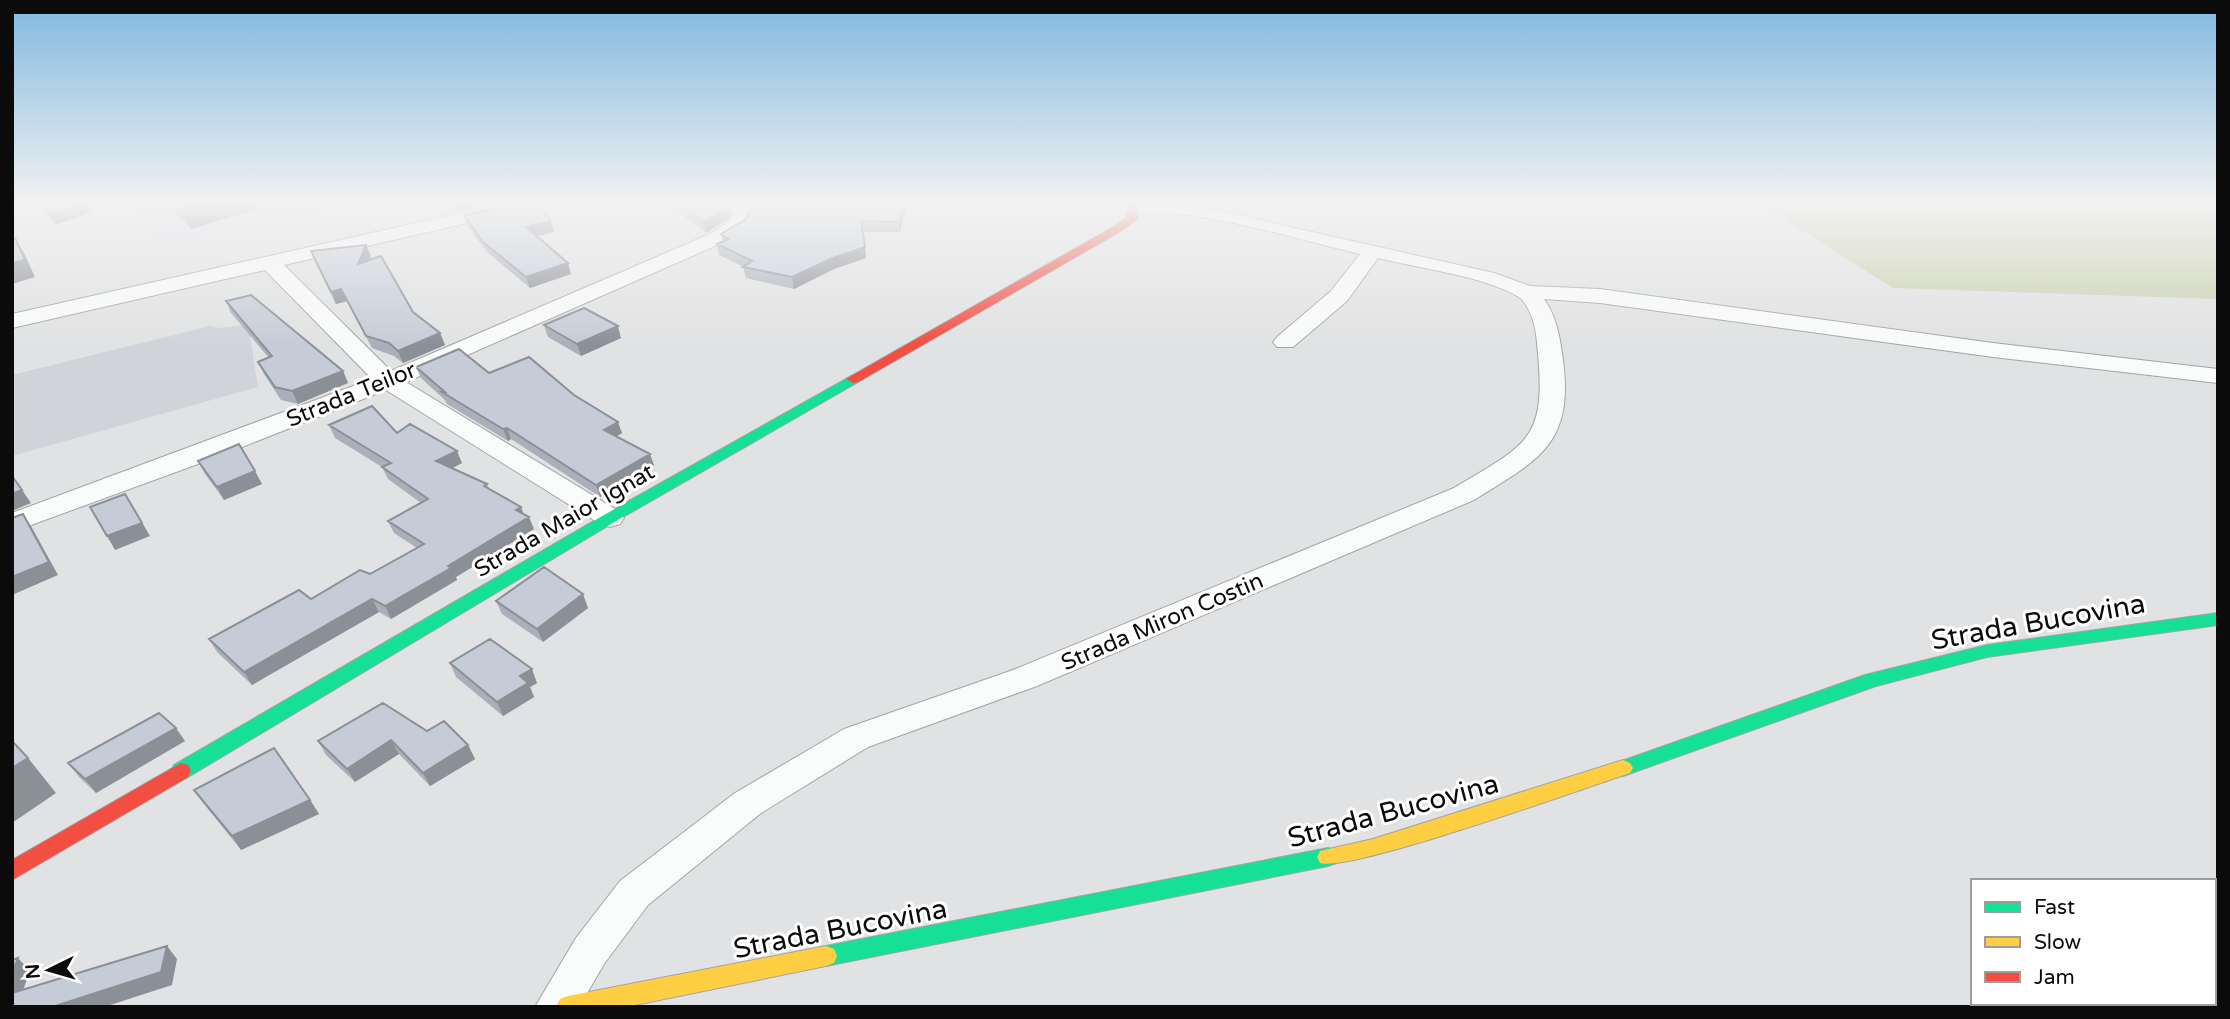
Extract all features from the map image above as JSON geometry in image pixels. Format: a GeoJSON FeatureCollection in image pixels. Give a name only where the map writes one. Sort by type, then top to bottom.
{"type":"FeatureCollection","features":[{"type":"Feature","properties":{"kind":"street"},"geometry":{"type":"LineString","coordinates":[[12,321],[319,251]]}},
{"type":"Feature","properties":{"kind":"street","name":"Strada Teilor"},"geometry":{"type":"LineString","coordinates":[[12,523],[388,381],[688,251]]}},
{"type":"Feature","properties":{"kind":"street","name":"Strada Maior Ignat"},"geometry":{"type":"LineString","coordinates":[[12,871],[610,518],[1079,251]]}},
{"type":"Feature","properties":{"kind":"street"},"geometry":{"type":"LineString","coordinates":[[1285,342],[1339,296],[1373,251],[1494,279],[1527,292],[1600,296],[1993,349],[2218,376]]}},
{"type":"Feature","properties":{"kind":"street"},"geometry":{"type":"LineString","coordinates":[[269,262],[388,381],[610,518]]}},
{"type":"Feature","properties":{"kind":"street","name":"Strada Miron Costin"},"geometry":{"type":"LineString","coordinates":[[556,1007],[590,951],[634,893],[748,803],[856,738],[1025,678],[1208,602],[1464,494],[1526,456],[1549,422],[1554,386],[1548,335],[1540,310],[1527,292]]}},
{"type":"Feature","properties":{"kind":"street","name":"Strada Bucovina"},"geometry":{"type":"LineString","coordinates":[[568,1007],[684,996],[1373,848],[1574,786],[1872,680],[1987,651],[2218,619]]}},
{"type":"Feature","properties":{"kind":"shaded area"},"geometry":{"type":"Polygon","coordinates":[[[243,325],[249,330],[258,387],[12,456],[12,375],[210,326],[218,328],[243,325]]]}},
{"type":"Feature","properties":{"kind":"green space"},"geometry":{"type":"Polygon","coordinates":[[[1834,251],[2218,251],[2218,299],[1893,288],[1834,251]]]}},
{"type":"Feature","properties":{"kind":"building"},"geometry":{"type":"Polygon","coordinates":[[[12,251],[21,251],[25,260],[12,263],[12,251]]]}},
{"type":"Feature","properties":{"kind":"building"},"geometry":{"type":"Polygon","coordinates":[[[311,251],[364,251],[358,264],[381,256],[413,312],[440,333],[398,351],[389,343],[366,336],[341,289],[331,292],[311,251]]]}},
{"type":"Feature","properties":{"kind":"building"},"geometry":{"type":"Polygon","coordinates":[[[494,251],[553,251],[568,263],[526,277],[494,251]]]}},
{"type":"Feature","properties":{"kind":"building"},"geometry":{"type":"Polygon","coordinates":[[[730,251],[855,251],[792,277],[743,267],[752,261],[730,251]]]}},
{"type":"Feature","properties":{"kind":"building"},"geometry":{"type":"Polygon","coordinates":[[[251,295],[343,371],[292,391],[275,387],[258,362],[272,356],[226,301],[251,295]]]}},
{"type":"Feature","properties":{"kind":"building"},"geometry":{"type":"Polygon","coordinates":[[[584,308],[618,326],[577,344],[544,325],[584,308]]]}},
{"type":"Feature","properties":{"kind":"building"},"geometry":{"type":"Polygon","coordinates":[[[459,349],[489,373],[529,357],[574,395],[618,422],[604,430],[650,454],[596,485],[507,428],[503,429],[442,392],[445,392],[416,367],[459,349]]]}},
{"type":"Feature","properties":{"kind":"building"},"geometry":{"type":"Polygon","coordinates":[[[372,406],[397,433],[410,424],[457,451],[436,461],[487,484],[484,486],[521,507],[516,510],[529,517],[448,566],[451,568],[385,606],[372,599],[244,672],[209,639],[299,590],[311,599],[360,570],[370,574],[424,544],[388,521],[428,499],[382,467],[391,463],[329,425],[372,406]]]}},
{"type":"Feature","properties":{"kind":"building"},"geometry":{"type":"Polygon","coordinates":[[[239,444],[255,471],[217,487],[198,461],[239,444]]]}},
{"type":"Feature","properties":{"kind":"building"},"geometry":{"type":"Polygon","coordinates":[[[12,476],[22,490],[12,494],[12,476]]]}},
{"type":"Feature","properties":{"kind":"building"},"geometry":{"type":"Polygon","coordinates":[[[125,494],[142,523],[107,536],[90,507],[125,494]]]}},
{"type":"Feature","properties":{"kind":"building"},"geometry":{"type":"Polygon","coordinates":[[[23,514],[49,562],[12,577],[12,518],[23,514]]]}},
{"type":"Feature","properties":{"kind":"building"},"geometry":{"type":"Polygon","coordinates":[[[544,567],[583,594],[537,629],[496,601],[544,567]]]}},
{"type":"Feature","properties":{"kind":"building"},"geometry":{"type":"Polygon","coordinates":[[[490,639],[532,669],[520,676],[528,683],[497,702],[450,663],[490,639]]]}},
{"type":"Feature","properties":{"kind":"building"},"geometry":{"type":"Polygon","coordinates":[[[383,703],[427,731],[444,721],[468,745],[423,773],[391,740],[347,769],[318,741],[383,703]]]}},
{"type":"Feature","properties":{"kind":"building"},"geometry":{"type":"Polygon","coordinates":[[[159,713],[176,728],[85,779],[68,763],[159,713]]]}},
{"type":"Feature","properties":{"kind":"building"},"geometry":{"type":"Polygon","coordinates":[[[12,741],[28,758],[12,768],[12,741]]]}},
{"type":"Feature","properties":{"kind":"building"},"geometry":{"type":"Polygon","coordinates":[[[274,748],[310,800],[232,836],[194,790],[274,748]]]}},
{"type":"Feature","properties":{"kind":"building"},"geometry":{"type":"Polygon","coordinates":[[[167,946],[161,972],[52,1007],[12,1007],[12,993],[167,946]]]}},
{"type":"Feature","properties":{"kind":"building"},"geometry":{"type":"Polygon","coordinates":[[[18,958],[12,973],[12,960],[18,958]]]}},
{"type":"Feature","properties":{"kind":"traffic: fast"},"geometry":{"type":"LineString","coordinates":[[181,771],[610,518],[853,379]]}},
{"type":"Feature","properties":{"kind":"traffic: fast"},"geometry":{"type":"LineString","coordinates":[[1623,768],[1872,680],[1987,651],[2218,619]]}},
{"type":"Feature","properties":{"kind":"traffic: fast"},"geometry":{"type":"LineString","coordinates":[[826,956],[1328,857]]}},
{"type":"Feature","properties":{"kind":"traffic: slow"},"geometry":{"type":"LineString","coordinates":[[1328,857],[1373,848],[1623,768]]}},
{"type":"Feature","properties":{"kind":"traffic: slow"},"geometry":{"type":"LineString","coordinates":[[568,1007],[826,956]]}},
{"type":"Feature","properties":{"kind":"traffic: jam"},"geometry":{"type":"LineString","coordinates":[[853,379],[1079,251]]}},
{"type":"Feature","properties":{"kind":"traffic: jam"},"geometry":{"type":"LineString","coordinates":[[12,871],[181,771]]}}]}
